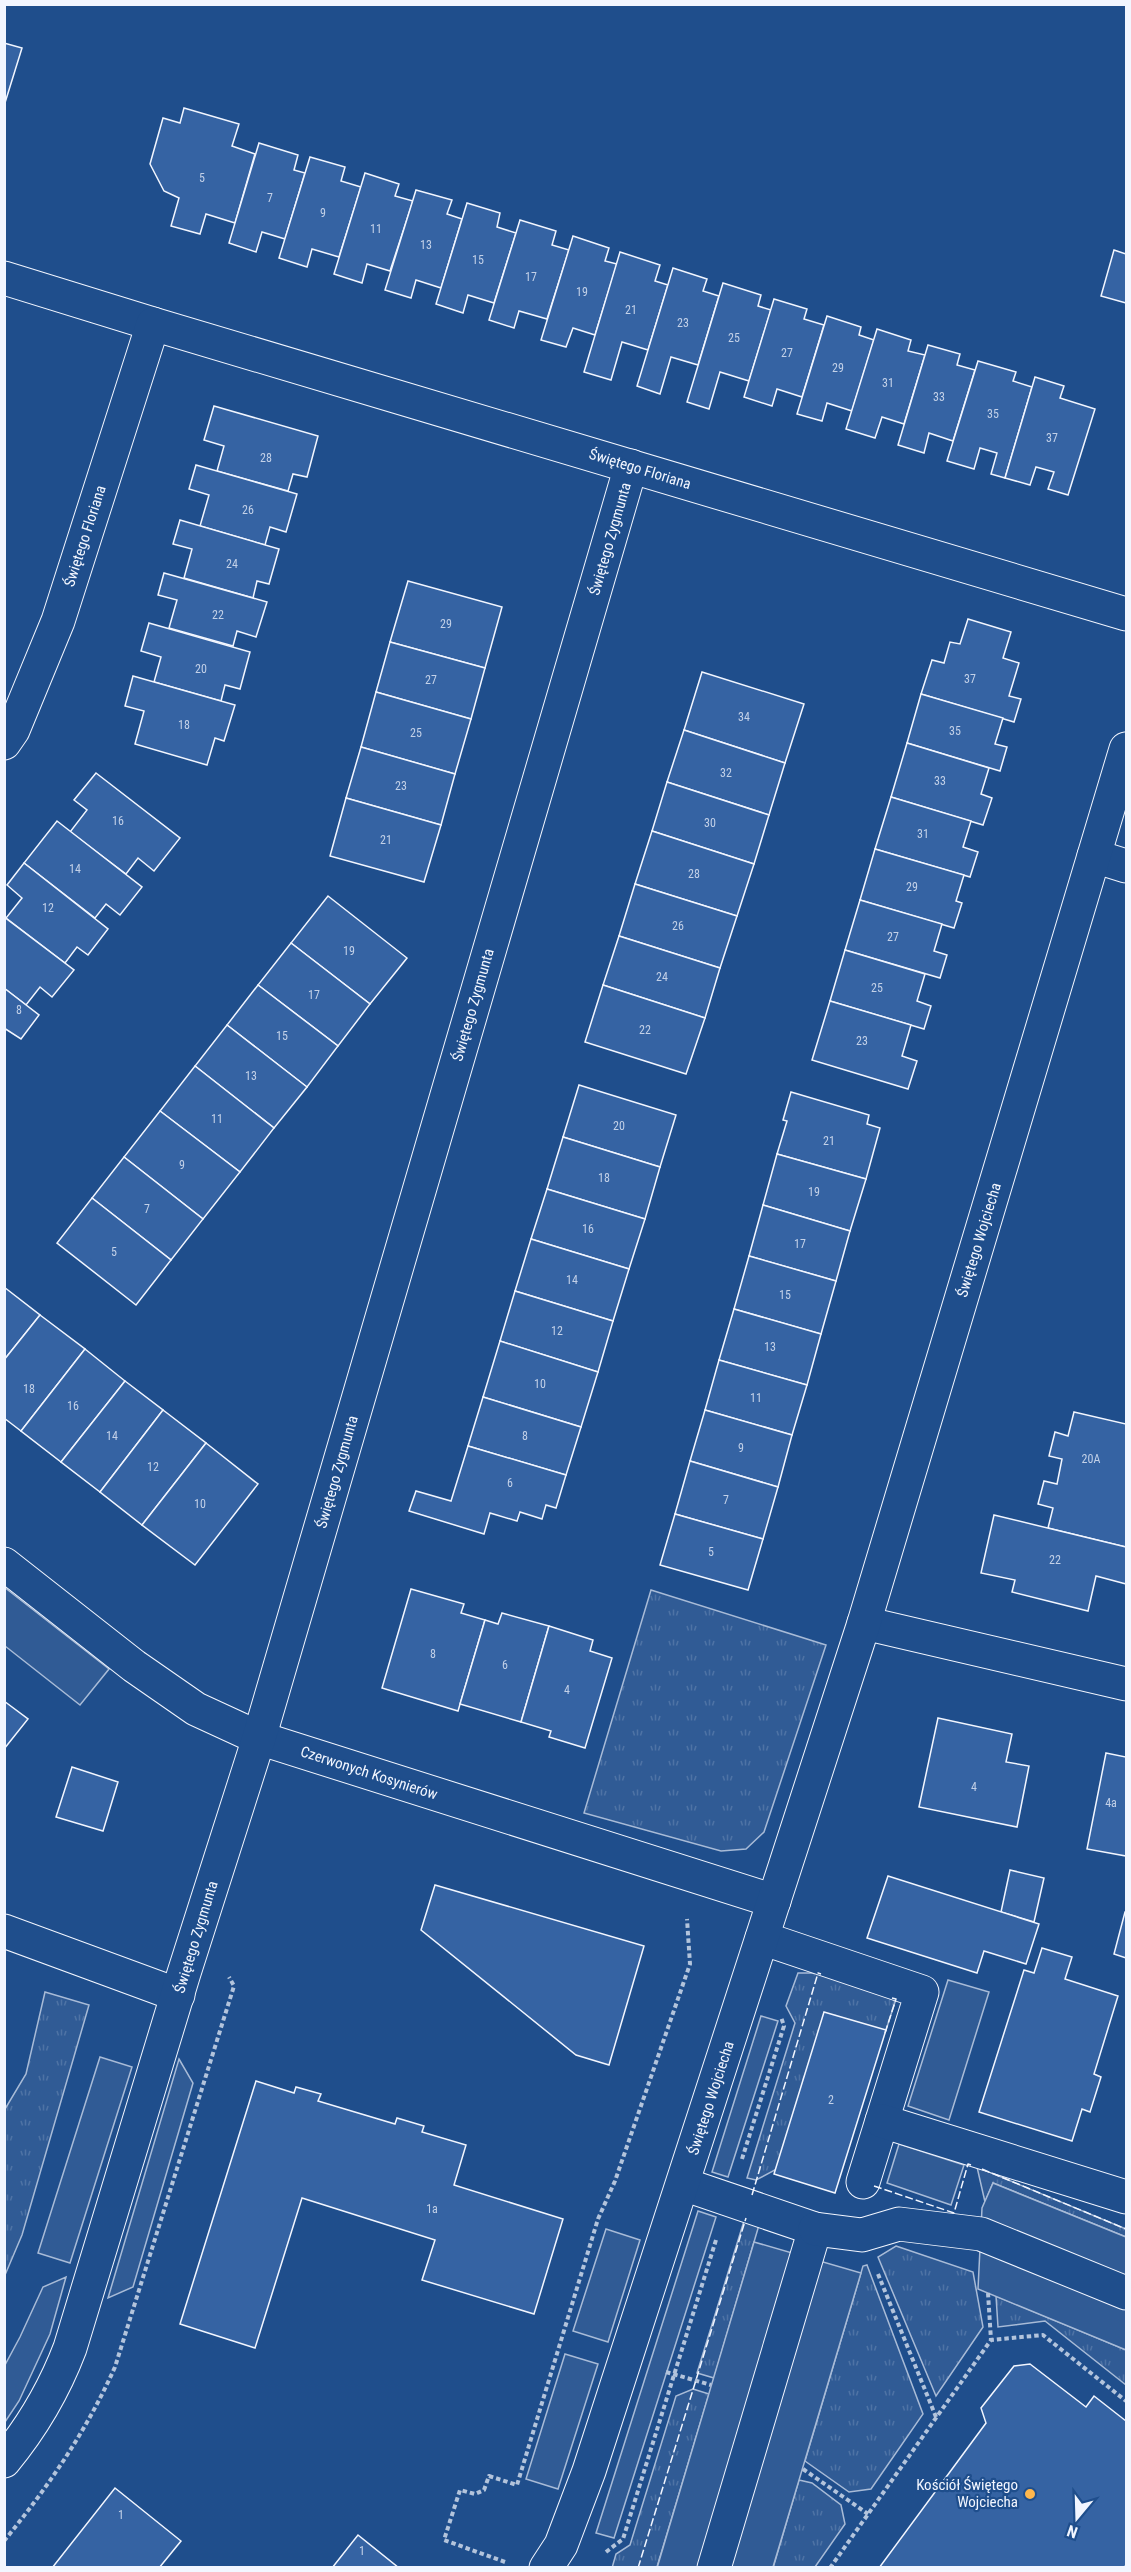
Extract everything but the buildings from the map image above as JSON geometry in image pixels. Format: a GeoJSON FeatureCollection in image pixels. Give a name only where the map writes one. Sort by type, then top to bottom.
{"type":"FeatureCollection","features":[{"type":"Feature","properties":{"kind":"street","name":"Świętego Floriana"},"geometry":{"type":"LineString","coordinates":[[4,278],[1126,614]]}},
{"type":"Feature","properties":{"kind":"street","name":"Świętego Floriana"},"geometry":{"type":"LineString","coordinates":[[4,743],[14,730],[58,621],[153,324]]}},
{"type":"Feature","properties":{"kind":"street","name":"Świętego Zygmunta"},"geometry":{"type":"LineString","coordinates":[[4,2461],[40,2413],[58,2380],[259,1738],[631,466]]}},
{"type":"Feature","properties":{"kind":"street","name":"Świętego Wojciecha"},"geometry":{"type":"LineString","coordinates":[[546,2568],[561,2545],[590,2471],[864,1623],[1126,749]]}},
{"type":"Feature","properties":{"kind":"street"},"geometry":{"type":"LineString","coordinates":[[1094,856],[1126,866]]}},
{"type":"Feature","properties":{"kind":"street","name":"Czerwonych Kosynierów"},"geometry":{"type":"LineString","coordinates":[[4,1564],[134,1666],[196,1709],[259,1738],[774,1901]]}},
{"type":"Feature","properties":{"kind":"street"},"geometry":{"type":"LineString","coordinates":[[864,1623],[1126,1684]]}},
{"type":"Feature","properties":{"kind":"street"},"geometry":{"type":"LineString","coordinates":[[4,1931],[178,1995]]}},
{"type":"Feature","properties":{"kind":"street"},"geometry":{"type":"LineString","coordinates":[[762,1938],[922,1992],[863,2182]]}},
{"type":"Feature","properties":{"kind":"street"},"geometry":{"type":"LineString","coordinates":[[882,2121],[1126,2197]]}},
{"type":"Feature","properties":{"kind":"street"},"geometry":{"type":"LineString","coordinates":[[683,2184],[815,2229],[862,2235],[898,2224],[981,2234],[1126,2293]]}},
{"type":"Feature","properties":{"kind":"street"},"geometry":{"type":"LineString","coordinates":[[714,2568],[815,2229]]}},
{"type":"Feature","properties":{"kind":"path"},"geometry":{"type":"LineString","coordinates":[[508,2564],[444,2540],[460,2490],[475,2494],[484,2490],[489,2476],[517,2485],[598,2219],[615,2181],[690,1964],[688,1920],[678,1917]]}},
{"type":"Feature","properties":{"kind":"path"},"geometry":{"type":"LineString","coordinates":[[4,2541],[70,2454],[103,2395],[115,2367],[234,1986],[225,1970]]}},
{"type":"Feature","properties":{"kind":"path"},"geometry":{"type":"LineString","coordinates":[[862,2235],[936,2418]]}},
{"type":"Feature","properties":{"kind":"path"},"geometry":{"type":"LineString","coordinates":[[830,2568],[991,2340],[988,2293]]}},
{"type":"Feature","properties":{"kind":"path"},"geometry":{"type":"LineString","coordinates":[[991,2340],[1043,2335],[1126,2401]]}},
{"type":"Feature","properties":{"kind":"path"},"geometry":{"type":"LineString","coordinates":[[803,2469],[868,2514]]}},
{"type":"Feature","properties":{"kind":"green space"},"geometry":{"type":"Polygon","coordinates":[[[651,1590],[826,1645],[764,1832],[746,1849],[721,1851],[584,1813],[651,1590]]]}},
{"type":"Feature","properties":{"kind":"green space"},"geometry":{"type":"Polygon","coordinates":[[[798,1973],[818,1973],[896,1999],[886,2030],[775,2170],[756,2180],[747,2178],[795,2023],[786,2006],[798,1973]]]}},
{"type":"Feature","properties":{"kind":"green space"},"geometry":{"type":"Polygon","coordinates":[[[45,1992],[89,2005],[22,2235],[5,2275],[5,2109],[26,2074],[45,1992]]]}},
{"type":"Feature","properties":{"kind":"green space"},"geometry":{"type":"Polygon","coordinates":[[[977,2167],[1126,2229],[1126,2237],[993,2183],[985,2202],[977,2167]]]}},
{"type":"Feature","properties":{"kind":"green space"},"geometry":{"type":"Polygon","coordinates":[[[744,2221],[759,2225],[714,2378],[697,2373],[744,2221]]]}},
{"type":"Feature","properties":{"kind":"green space"},"geometry":{"type":"Polygon","coordinates":[[[896,2246],[973,2272],[983,2327],[936,2396],[878,2257],[896,2246]]]}},
{"type":"Feature","properties":{"kind":"green space"},"geometry":{"type":"Polygon","coordinates":[[[867,2265],[923,2414],[871,2489],[849,2492],[805,2461],[863,2266],[867,2265]]]}},
{"type":"Feature","properties":{"kind":"green space"},"geometry":{"type":"Polygon","coordinates":[[[996,2296],[1126,2350],[1126,2385],[1045,2321],[998,2327],[996,2296]]]}},
{"type":"Feature","properties":{"kind":"green space"},"geometry":{"type":"Polygon","coordinates":[[[693,2389],[709,2394],[657,2567],[612,2568],[616,2554],[630,2545],[676,2396],[693,2389]]]}},
{"type":"Feature","properties":{"kind":"green space"},"geometry":{"type":"Polygon","coordinates":[[[799,2480],[812,2483],[841,2505],[845,2524],[815,2567],[773,2568],[799,2480]]]}},
{"type":"Feature","properties":{"kind":"shaded area"},"geometry":{"type":"Polygon","coordinates":[[[4,1587],[109,1669],[80,1705],[5,1646],[4,1587]]]}},
{"type":"Feature","properties":{"kind":"shaded area"},"geometry":{"type":"Polygon","coordinates":[[[948,1980],[989,1992],[949,2120],[908,2106],[948,1980]]]}},
{"type":"Feature","properties":{"kind":"shaded area"},"geometry":{"type":"Polygon","coordinates":[[[761,2016],[778,2021],[728,2177],[712,2172],[761,2016]]]}},
{"type":"Feature","properties":{"kind":"shaded area"},"geometry":{"type":"Polygon","coordinates":[[[100,2057],[132,2067],[70,2263],[38,2253],[100,2057]]]}},
{"type":"Feature","properties":{"kind":"shaded area"},"geometry":{"type":"Polygon","coordinates":[[[179,2059],[193,2083],[133,2287],[108,2298],[179,2059]]]}},
{"type":"Feature","properties":{"kind":"shaded area"},"geometry":{"type":"Polygon","coordinates":[[[899,2144],[964,2165],[951,2205],[887,2183],[899,2144]]]}},
{"type":"Feature","properties":{"kind":"shaded area"},"geometry":{"type":"Polygon","coordinates":[[[993,2183],[1126,2237],[1126,2350],[978,2289],[982,2208],[993,2183]]]}},
{"type":"Feature","properties":{"kind":"shaded area"},"geometry":{"type":"Polygon","coordinates":[[[698,2211],[716,2217],[614,2538],[596,2533],[698,2211]]]}},
{"type":"Feature","properties":{"kind":"shaded area"},"geometry":{"type":"Polygon","coordinates":[[[606,2229],[640,2240],[608,2342],[573,2331],[606,2229]]]}},
{"type":"Feature","properties":{"kind":"shaded area"},"geometry":{"type":"Polygon","coordinates":[[[754,2242],[861,2273],[773,2567],[657,2568],[754,2242]]]}},
{"type":"Feature","properties":{"kind":"shaded area"},"geometry":{"type":"Polygon","coordinates":[[[66,2277],[50,2334],[19,2401],[5,2422],[5,2365],[43,2287],[66,2277]]]}},
{"type":"Feature","properties":{"kind":"shaded area"},"geometry":{"type":"Polygon","coordinates":[[[565,2354],[598,2364],[558,2489],[526,2479],[565,2354]]]}},
{"type":"Feature","properties":{"kind":"fence"},"geometry":{"type":"LineString","coordinates":[[752,2195],[818,1973],[821,1974]]}},
{"type":"Feature","properties":{"kind":"fence"},"geometry":{"type":"LineString","coordinates":[[885,2033],[896,1999],[892,1998]]}},
{"type":"Feature","properties":{"kind":"fence"},"geometry":{"type":"LineString","coordinates":[[874,2186],[954,2213],[968,2164],[971,2165]]}},
{"type":"Feature","properties":{"kind":"fence"},"geometry":{"type":"LineString","coordinates":[[982,2169],[1126,2229]]}},
{"type":"Feature","properties":{"kind":"fence"},"geometry":{"type":"LineString","coordinates":[[638,2568],[746,2218]]}},
{"type":"Feature","properties":{"kind":"place","name":"Kościół Świętego Wojciecha"},"geometry":{"type":"Point","coordinates":[1030,2494]}}]}
